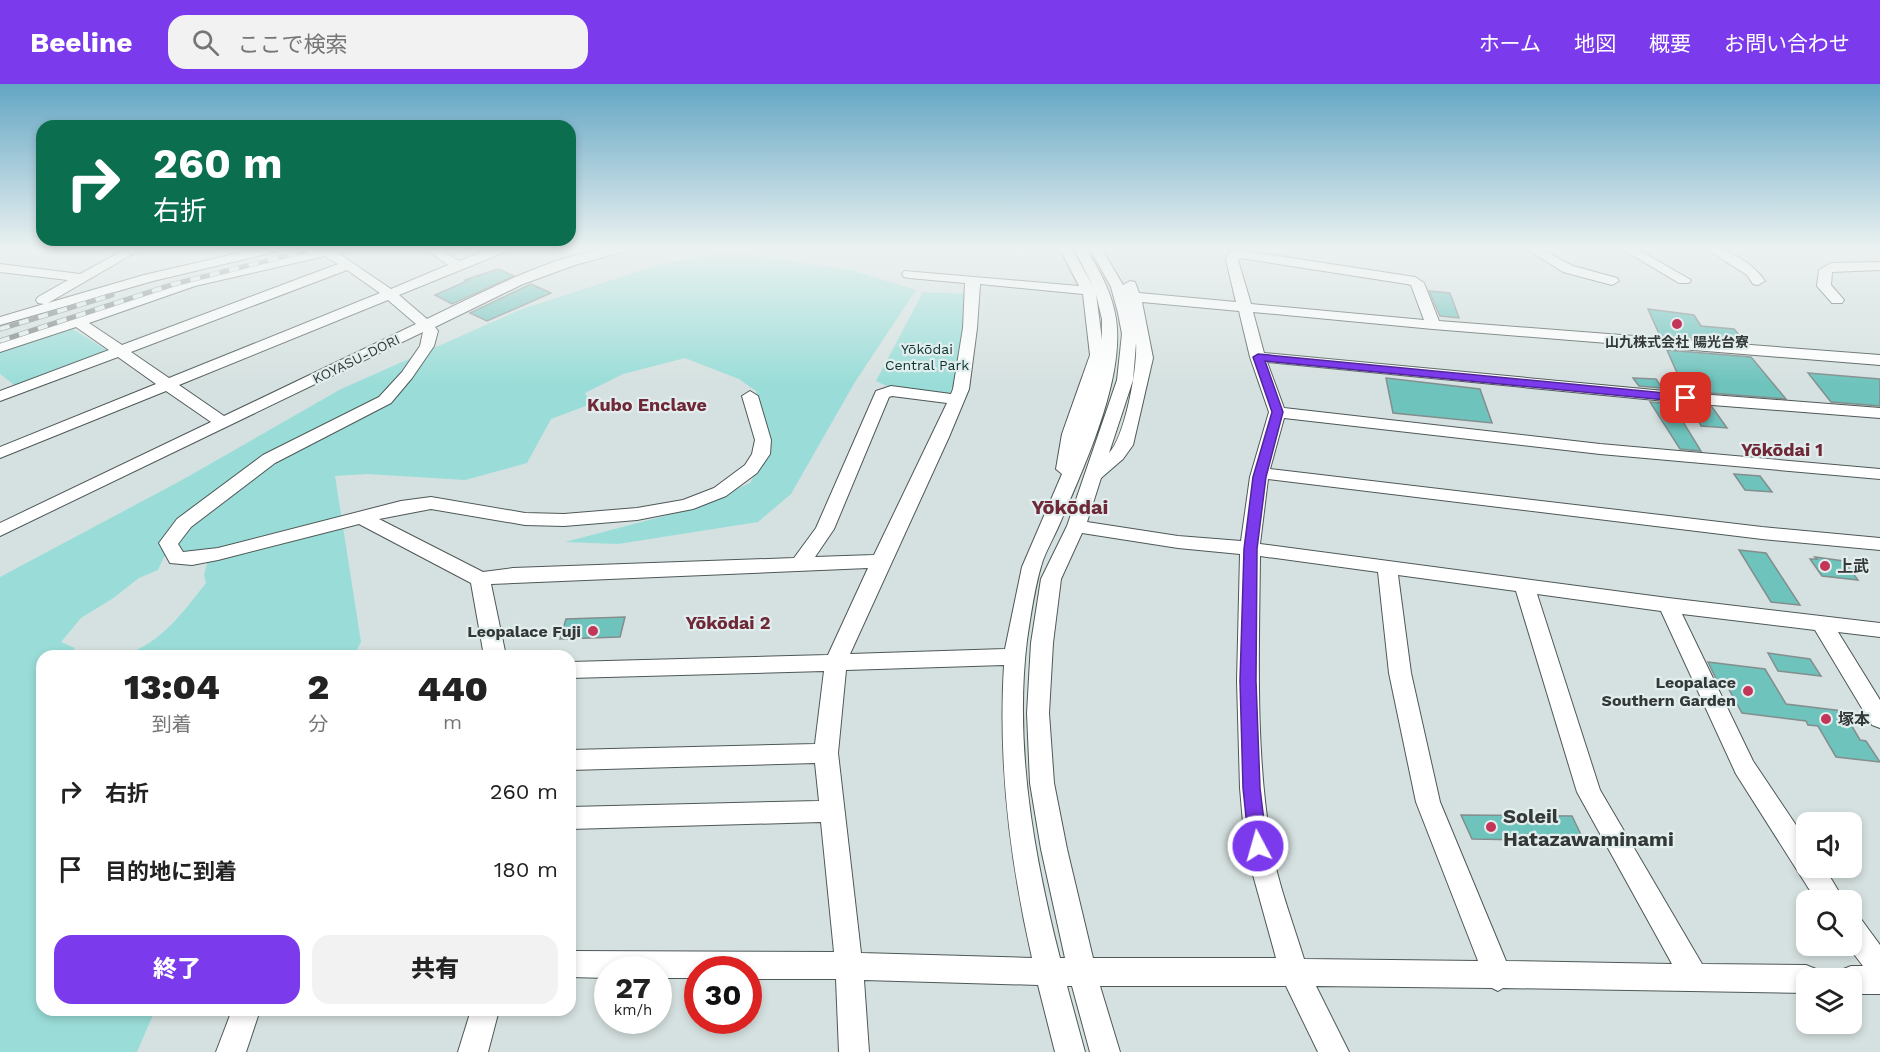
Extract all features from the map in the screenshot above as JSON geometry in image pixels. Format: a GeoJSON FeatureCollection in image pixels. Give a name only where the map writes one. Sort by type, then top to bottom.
{"type":"FeatureCollection","features":[{"type":"Feature","properties":{"kind":"street"},"geometry":{"type":"LineString","coordinates":[[4,318],[50,294]]}},
{"type":"Feature","properties":{"kind":"street"},"geometry":{"type":"LineString","coordinates":[[4,318],[90,294]]}},
{"type":"Feature","properties":{"kind":"street"},"geometry":{"type":"LineString","coordinates":[[0,348],[157,294]]}},
{"type":"Feature","properties":{"kind":"street"},"geometry":{"type":"LineString","coordinates":[[0,396],[271,294]]}},
{"type":"Feature","properties":{"kind":"street"},"geometry":{"type":"LineString","coordinates":[[389,294],[431,331],[427,346],[407,375],[385,400],[269,459],[184,523],[168,543],[177,558],[192,559],[402,507],[431,503],[525,519],[564,520],[637,514],[687,505],[720,492],[751,469],[761,454],[763,440],[750,396]]}},
{"type":"Feature","properties":{"kind":"street"},"geometry":{"type":"LineString","coordinates":[[0,453],[389,294]]}},
{"type":"Feature","properties":{"kind":"street","name":"KOYASU-DORI"},"geometry":{"type":"LineString","coordinates":[[0,530],[490,294]]}},
{"type":"Feature","properties":{"kind":"street"},"geometry":{"type":"LineString","coordinates":[[854,1052],[849,966],[826,753],[836,661],[880,561],[941,437],[961,389],[970,328],[972,294]]}},
{"type":"Feature","properties":{"kind":"street"},"geometry":{"type":"LineString","coordinates":[[1066,486],[1065,463],[1070,434],[1096,356],[1089,294]]}},
{"type":"Feature","properties":{"kind":"street"},"geometry":{"type":"LineString","coordinates":[[1070,1052],[1031,899],[1014,781],[1015,657],[1030,569],[1080,451],[1106,379],[1111,332],[1103,294]]}},
{"type":"Feature","properties":{"kind":"street"},"geometry":{"type":"LineString","coordinates":[[1105,1052],[1082,971],[1054,849],[1042,783],[1038,713],[1042,643],[1051,579],[1076,526],[1125,381],[1128,334],[1120,294]]}},
{"type":"Feature","properties":{"kind":"street"},"geometry":{"type":"LineString","coordinates":[[1092,477],[1117,455],[1125,444],[1138,394],[1145,358],[1135,294]]}},
{"type":"Feature","properties":{"kind":"street"},"geometry":{"type":"LineString","coordinates":[[1241,294],[1258,357],[1277,412],[1260,473],[1250,549],[1248,681],[1251,788],[1258,846],[1294,972],[1334,1052]]}},
{"type":"Feature","properties":{"kind":"street"},"geometry":{"type":"LineString","coordinates":[[1421,294],[1433,325]]}},
{"type":"Feature","properties":{"kind":"street"},"geometry":{"type":"LineString","coordinates":[[1832,294],[1837,300]]}},
{"type":"Feature","properties":{"kind":"street"},"geometry":{"type":"LineString","coordinates":[[1136,297],[1433,325],[1880,360]]}},
{"type":"Feature","properties":{"kind":"street"},"geometry":{"type":"LineString","coordinates":[[77,321],[223,423]]}},
{"type":"Feature","properties":{"kind":"street"},"geometry":{"type":"LineString","coordinates":[[1258,357],[1686,398],[1880,413]]}},
{"type":"Feature","properties":{"kind":"street"},"geometry":{"type":"LineString","coordinates":[[800,564],[825,529],[882,394],[891,391],[956,399]]}},
{"type":"Feature","properties":{"kind":"street"},"geometry":{"type":"LineString","coordinates":[[1277,412],[1600,449],[1880,474]]}},
{"type":"Feature","properties":{"kind":"street"},"geometry":{"type":"LineString","coordinates":[[1260,473],[1762,533],[1880,544]]}},
{"type":"Feature","properties":{"kind":"street"},"geometry":{"type":"LineString","coordinates":[[363,518],[480,579],[513,575],[880,561]]}},
{"type":"Feature","properties":{"kind":"street"},"geometry":{"type":"LineString","coordinates":[[1076,526],[1178,542],[1250,549],[1668,605],[1880,630]]}},
{"type":"Feature","properties":{"kind":"street"},"geometry":{"type":"LineString","coordinates":[[1387,568],[1400,673],[1428,802],[1498,976]]}},
{"type":"Feature","properties":{"kind":"street"},"geometry":{"type":"LineString","coordinates":[[480,579],[494,650]]}},
{"type":"Feature","properties":{"kind":"street"},"geometry":{"type":"LineString","coordinates":[[1524,586],[1589,792],[1695,978]]}},
{"type":"Feature","properties":{"kind":"street"},"geometry":{"type":"LineString","coordinates":[[1668,605],[1744,767],[1796,847]]}},
{"type":"Feature","properties":{"kind":"street"},"geometry":{"type":"LineString","coordinates":[[1822,624],[1880,719]]}},
{"type":"Feature","properties":{"kind":"street"},"geometry":{"type":"LineString","coordinates":[[576,670],[1015,657]]}},
{"type":"Feature","properties":{"kind":"street"},"geometry":{"type":"LineString","coordinates":[[576,760],[826,753]]}},
{"type":"Feature","properties":{"kind":"street"},"geometry":{"type":"LineString","coordinates":[[576,818],[833,811]]}},
{"type":"Feature","properties":{"kind":"street"},"geometry":{"type":"LineString","coordinates":[[1862,943],[1880,967]]}},
{"type":"Feature","properties":{"kind":"street"},"geometry":{"type":"LineString","coordinates":[[576,964],[849,966],[1048,972],[1294,972],[1796,980]]}},
{"type":"Feature","properties":{"kind":"street"},"geometry":{"type":"LineString","coordinates":[[1862,980],[1880,980]]}},
{"type":"Feature","properties":{"kind":"street"},"geometry":{"type":"LineString","coordinates":[[231,1052],[244,1016]]}},
{"type":"Feature","properties":{"kind":"street"},"geometry":{"type":"LineString","coordinates":[[473,1052],[482,1016]]}},
{"type":"Feature","properties":{"kind":"green space"},"geometry":{"type":"Polygon","coordinates":[[[568,294],[913,294],[855,382],[791,494],[758,522],[618,544],[565,542],[691,509],[750,483],[772,443],[756,391],[739,379],[685,358],[623,374],[585,393],[591,404],[551,419],[527,463],[465,480],[367,474],[335,476],[361,642],[357,650],[136,650],[171,625],[206,583],[204,575],[208,560],[185,554],[178,547],[164,557],[158,570],[139,578],[112,599],[81,618],[61,642],[75,648],[74,650],[36,650],[36,1016],[152,1016],[137,1052],[0,1052],[0,577],[182,480],[341,389],[522,309],[568,294]]]}},
{"type":"Feature","properties":{"kind":"green space","name":"Yōkōdai Central Park"},"geometry":{"type":"Polygon","coordinates":[[[922,294],[966,294],[958,375],[949,395],[889,387],[876,381],[922,294]]]}},
{"type":"Feature","properties":{"kind":"green space"},"geometry":{"type":"Polygon","coordinates":[[[71,328],[105,349],[103,354],[17,387],[0,374],[0,350],[71,328]]]}},
{"type":"Feature","properties":{"kind":"building"},"geometry":{"type":"Polygon","coordinates":[[[437,294],[474,294],[452,304],[435,295],[437,294]]]}},
{"type":"Feature","properties":{"kind":"building"},"geometry":{"type":"Polygon","coordinates":[[[510,294],[548,294],[487,321],[470,313],[510,294]]]}},
{"type":"Feature","properties":{"kind":"building"},"geometry":{"type":"Polygon","coordinates":[[[1430,294],[1450,294],[1459,318],[1440,316],[1430,294]]]}},
{"type":"Feature","properties":{"kind":"building"},"geometry":{"type":"Polygon","coordinates":[[[1648,309],[1694,315],[1701,326],[1734,329],[1745,342],[1660,336],[1648,309]]]}},
{"type":"Feature","properties":{"kind":"building"},"geometry":{"type":"Polygon","coordinates":[[[1667,350],[1751,357],[1786,399],[1685,391],[1667,350]]]}},
{"type":"Feature","properties":{"kind":"building"},"geometry":{"type":"Polygon","coordinates":[[[1808,373],[1880,379],[1880,406],[1831,402],[1808,373]]]}},
{"type":"Feature","properties":{"kind":"building"},"geometry":{"type":"Polygon","coordinates":[[[1386,378],[1480,389],[1492,423],[1393,413],[1386,378]]]}},
{"type":"Feature","properties":{"kind":"building"},"geometry":{"type":"Polygon","coordinates":[[[1633,378],[1656,379],[1662,388],[1639,386],[1633,378]]]}},
{"type":"Feature","properties":{"kind":"building"},"geometry":{"type":"Polygon","coordinates":[[[1650,402],[1672,404],[1701,451],[1680,449],[1650,402]]]}},
{"type":"Feature","properties":{"kind":"building"},"geometry":{"type":"Polygon","coordinates":[[[1692,406],[1712,407],[1727,428],[1701,426],[1692,406]]]}},
{"type":"Feature","properties":{"kind":"building"},"geometry":{"type":"Polygon","coordinates":[[[1734,474],[1760,476],[1772,492],[1745,490],[1734,474]]]}},
{"type":"Feature","properties":{"kind":"building"},"geometry":{"type":"Polygon","coordinates":[[[1739,550],[1766,553],[1800,605],[1771,602],[1739,550]]]}},
{"type":"Feature","properties":{"kind":"building","name":"上武"},"geometry":{"type":"Polygon","coordinates":[[[1815,557],[1844,561],[1858,580],[1822,576],[1810,559],[1817,559],[1815,557]]]}},
{"type":"Feature","properties":{"kind":"building","name":"Leopalace Fuji"},"geometry":{"type":"Polygon","coordinates":[[[625,617],[620,637],[560,639],[566,619],[625,617]]]}},
{"type":"Feature","properties":{"kind":"building"},"geometry":{"type":"Polygon","coordinates":[[[1768,653],[1810,659],[1821,676],[1778,671],[1768,653]]]}},
{"type":"Feature","properties":{"kind":"building"},"geometry":{"type":"Polygon","coordinates":[[[1708,662],[1765,669],[1786,704],[1843,711],[1860,740],[1866,741],[1880,762],[1836,757],[1818,726],[1808,725],[1806,721],[1742,713],[1727,686],[1719,685],[1708,662]]]}},
{"type":"Feature","properties":{"kind":"building"},"geometry":{"type":"Polygon","coordinates":[[[1461,815],[1572,816],[1584,841],[1472,839],[1461,815]]]}},
{"type":"Feature","properties":{"kind":"railway"},"geometry":{"type":"LineString","coordinates":[[0,341],[143,294]]}},
{"type":"Feature","properties":{"kind":"railway"},"geometry":{"type":"LineString","coordinates":[[0,329],[112,295]]}},
{"type":"Feature","properties":{"kind":"place","name":"山九株式会社 陽光台寮"},"geometry":{"type":"Point","coordinates":[1677,324]}},
{"type":"Feature","properties":{"kind":"place","name":"上武"},"geometry":{"type":"Point","coordinates":[1825,566]}},
{"type":"Feature","properties":{"kind":"place","name":"Leopalace Fuji"},"geometry":{"type":"Point","coordinates":[593,631]}},
{"type":"Feature","properties":{"kind":"place","name":"Leopalace Southern Garden"},"geometry":{"type":"Point","coordinates":[1748,691]}},
{"type":"Feature","properties":{"kind":"place","name":"塚本"},"geometry":{"type":"Point","coordinates":[1826,719]}},
{"type":"Feature","properties":{"kind":"place","name":"Soleil Hatazawaminami"},"geometry":{"type":"Point","coordinates":[1491,827]}},
{"type":"Feature","properties":{"kind":"district","name":"Kubo Enclave"},"geometry":{"type":"Point","coordinates":[647,405]}},
{"type":"Feature","properties":{"kind":"district","name":"Yōkōdai 1"},"geometry":{"type":"Point","coordinates":[1782,450]}},
{"type":"Feature","properties":{"kind":"district","name":"Yōkōdai"},"geometry":{"type":"Point","coordinates":[1070,507]}},
{"type":"Feature","properties":{"kind":"district","name":"Yōkōdai 2"},"geometry":{"type":"Point","coordinates":[728,623]}},
{"type":"Feature","properties":{"kind":"route"},"geometry":{"type":"LineString","coordinates":[[1258,846],[1251,788],[1248,681],[1250,549],[1259,477],[1277,412],[1258,357],[1686,398]]}}]}
